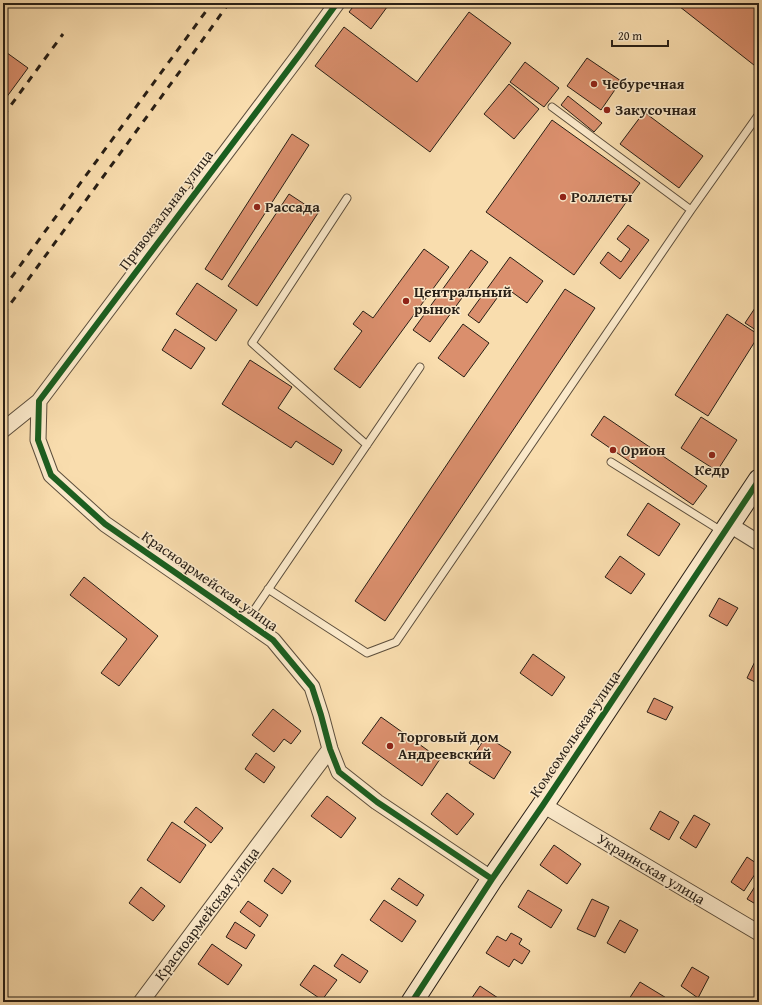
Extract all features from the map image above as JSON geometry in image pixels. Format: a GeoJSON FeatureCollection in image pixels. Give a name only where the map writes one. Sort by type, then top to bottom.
{"type":"FeatureCollection","features":[{"type":"Feature","properties":{"kind":"street","name":"Привокзальная улица"},"geometry":{"type":"LineString","coordinates":[[3,430],[39,401],[337,3]]}},
{"type":"Feature","properties":{"kind":"street","name":"Красноармейская улица"},"geometry":{"type":"LineString","coordinates":[[39,401],[38,440],[51,475],[105,524],[273,640],[312,687],[330,749],[339,772],[377,802],[492,879]]}},
{"type":"Feature","properties":{"kind":"street","name":"Комсомольская улица"},"geometry":{"type":"LineString","coordinates":[[412,1002],[492,879],[543,805],[759,480]]}},
{"type":"Feature","properties":{"kind":"street"},"geometry":{"type":"LineString","coordinates":[[727,529],[759,543]]}},
{"type":"Feature","properties":{"kind":"street","name":"Красноармейская улица"},"geometry":{"type":"LineString","coordinates":[[141,1002],[330,749]]}},
{"type":"Feature","properties":{"kind":"street","name":"Украинская улица"},"geometry":{"type":"LineString","coordinates":[[543,805],[759,933]]}},
{"type":"Feature","properties":{"kind":"lane"},"geometry":{"type":"LineString","coordinates":[[552,107],[691,210]]}},
{"type":"Feature","properties":{"kind":"lane"},"geometry":{"type":"LineString","coordinates":[[268,589],[367,653],[396,642],[691,210],[759,114]]}},
{"type":"Feature","properties":{"kind":"lane"},"geometry":{"type":"LineString","coordinates":[[347,198],[252,343],[367,445]]}},
{"type":"Feature","properties":{"kind":"lane"},"geometry":{"type":"LineString","coordinates":[[246,622],[420,367]]}},
{"type":"Feature","properties":{"kind":"lane"},"geometry":{"type":"LineString","coordinates":[[611,462],[727,529]]}},
{"type":"Feature","properties":{"kind":"building"},"geometry":{"type":"Polygon","coordinates":[[[356,3],[390,3],[371,29],[349,12],[356,3]]]}},
{"type":"Feature","properties":{"kind":"building"},"geometry":{"type":"Polygon","coordinates":[[[675,3],[756,3],[759,5],[759,69],[675,3]]]}},
{"type":"Feature","properties":{"kind":"building"},"geometry":{"type":"Polygon","coordinates":[[[469,12],[511,43],[430,152],[315,66],[344,27],[417,82],[469,12]]]}},
{"type":"Feature","properties":{"kind":"building"},"geometry":{"type":"Polygon","coordinates":[[[3,50],[28,68],[3,102],[3,50]]]}},
{"type":"Feature","properties":{"kind":"building"},"geometry":{"type":"Polygon","coordinates":[[[587,58],[621,81],[601,110],[567,86],[587,58]]]}},
{"type":"Feature","properties":{"kind":"building"},"geometry":{"type":"Polygon","coordinates":[[[525,62],[559,88],[544,107],[510,82],[525,62]]]}},
{"type":"Feature","properties":{"kind":"building"},"geometry":{"type":"Polygon","coordinates":[[[509,84],[539,109],[514,139],[484,114],[509,84]]]}},
{"type":"Feature","properties":{"kind":"building"},"geometry":{"type":"Polygon","coordinates":[[[568,96],[602,123],[594,132],[561,105],[568,96]]]}},
{"type":"Feature","properties":{"kind":"building"},"geometry":{"type":"Polygon","coordinates":[[[644,112],[703,156],[679,188],[620,144],[644,112]]]}},
{"type":"Feature","properties":{"kind":"building","name":"Роллеты"},"geometry":{"type":"Polygon","coordinates":[[[552,120],[640,183],[574,275],[486,212],[552,120]]]}},
{"type":"Feature","properties":{"kind":"building","name":"Рассада"},"geometry":{"type":"Polygon","coordinates":[[[292,134],[309,145],[222,280],[205,269],[292,134]]]}},
{"type":"Feature","properties":{"kind":"building"},"geometry":{"type":"Polygon","coordinates":[[[289,194],[318,213],[257,306],[228,286],[289,194]]]}},
{"type":"Feature","properties":{"kind":"building"},"geometry":{"type":"Polygon","coordinates":[[[628,225],[649,240],[620,279],[600,263],[608,252],[621,262],[630,249],[617,239],[628,225]]]}},
{"type":"Feature","properties":{"kind":"building"},"geometry":{"type":"Polygon","coordinates":[[[424,249],[449,267],[360,388],[334,369],[362,331],[353,324],[363,311],[373,318],[424,249]]]}},
{"type":"Feature","properties":{"kind":"building"},"geometry":{"type":"Polygon","coordinates":[[[471,250],[488,262],[430,342],[413,330],[471,250]]]}},
{"type":"Feature","properties":{"kind":"building"},"geometry":{"type":"Polygon","coordinates":[[[510,257],[543,281],[527,303],[505,287],[479,323],[468,315],[510,257]]]}},
{"type":"Feature","properties":{"kind":"building"},"geometry":{"type":"Polygon","coordinates":[[[197,283],[237,310],[216,341],[176,314],[197,283]]]}},
{"type":"Feature","properties":{"kind":"building"},"geometry":{"type":"Polygon","coordinates":[[[565,289],[595,308],[385,621],[355,601],[565,289]]]}},
{"type":"Feature","properties":{"kind":"building"},"geometry":{"type":"Polygon","coordinates":[[[759,302],[759,332],[745,323],[759,302]]]}},
{"type":"Feature","properties":{"kind":"building"},"geometry":{"type":"Polygon","coordinates":[[[727,314],[759,335],[708,416],[675,395],[727,314]]]}},
{"type":"Feature","properties":{"kind":"building"},"geometry":{"type":"Polygon","coordinates":[[[463,324],[489,343],[464,377],[438,358],[463,324]]]}},
{"type":"Feature","properties":{"kind":"building"},"geometry":{"type":"Polygon","coordinates":[[[175,329],[205,348],[191,369],[162,350],[175,329]]]}},
{"type":"Feature","properties":{"kind":"building"},"geometry":{"type":"Polygon","coordinates":[[[250,360],[292,387],[278,408],[342,450],[333,465],[296,441],[291,448],[222,404],[250,360]]]}},
{"type":"Feature","properties":{"kind":"building"},"geometry":{"type":"Polygon","coordinates":[[[604,416],[707,486],[693,505],[591,435],[604,416]]]}},
{"type":"Feature","properties":{"kind":"building"},"geometry":{"type":"Polygon","coordinates":[[[701,417],[737,440],[717,471],[681,448],[701,417]]]}},
{"type":"Feature","properties":{"kind":"building"},"geometry":{"type":"Polygon","coordinates":[[[648,503],[680,524],[659,556],[627,535],[648,503]]]}},
{"type":"Feature","properties":{"kind":"building"},"geometry":{"type":"Polygon","coordinates":[[[620,556],[645,574],[631,594],[605,577],[620,556]]]}},
{"type":"Feature","properties":{"kind":"building"},"geometry":{"type":"Polygon","coordinates":[[[84,577],[158,636],[119,686],[101,673],[127,639],[70,595],[84,577]]]}},
{"type":"Feature","properties":{"kind":"building"},"geometry":{"type":"Polygon","coordinates":[[[719,598],[738,608],[727,626],[709,616],[719,598]]]}},
{"type":"Feature","properties":{"kind":"building"},"geometry":{"type":"Polygon","coordinates":[[[759,653],[759,684],[747,678],[759,653]]]}},
{"type":"Feature","properties":{"kind":"building"},"geometry":{"type":"Polygon","coordinates":[[[533,654],[565,677],[552,696],[520,673],[533,654]]]}},
{"type":"Feature","properties":{"kind":"building"},"geometry":{"type":"Polygon","coordinates":[[[654,698],[673,707],[666,720],[647,712],[654,698]]]}},
{"type":"Feature","properties":{"kind":"building"},"geometry":{"type":"Polygon","coordinates":[[[273,709],[301,731],[291,744],[284,739],[274,752],[252,735],[273,709]]]}},
{"type":"Feature","properties":{"kind":"building"},"geometry":{"type":"Polygon","coordinates":[[[381,717],[440,759],[422,786],[362,743],[381,717]]]}},
{"type":"Feature","properties":{"kind":"building"},"geometry":{"type":"Polygon","coordinates":[[[486,736],[511,752],[494,779],[469,763],[486,736]]]}},
{"type":"Feature","properties":{"kind":"building"},"geometry":{"type":"Polygon","coordinates":[[[256,753],[275,767],[264,783],[245,769],[256,753]]]}},
{"type":"Feature","properties":{"kind":"building"},"geometry":{"type":"Polygon","coordinates":[[[447,793],[474,814],[457,835],[431,814],[447,793]]]}},
{"type":"Feature","properties":{"kind":"building"},"geometry":{"type":"Polygon","coordinates":[[[327,796],[356,818],[341,838],[311,816],[327,796]]]}},
{"type":"Feature","properties":{"kind":"building"},"geometry":{"type":"Polygon","coordinates":[[[196,807],[223,828],[211,843],[184,822],[196,807]]]}},
{"type":"Feature","properties":{"kind":"building"},"geometry":{"type":"Polygon","coordinates":[[[660,811],[679,822],[669,840],[650,829],[660,811]]]}},
{"type":"Feature","properties":{"kind":"building"},"geometry":{"type":"Polygon","coordinates":[[[694,815],[710,824],[696,848],[680,838],[694,815]]]}},
{"type":"Feature","properties":{"kind":"building"},"geometry":{"type":"Polygon","coordinates":[[[172,822],[206,845],[180,883],[147,860],[172,822]]]}},
{"type":"Feature","properties":{"kind":"building"},"geometry":{"type":"Polygon","coordinates":[[[554,845],[581,864],[567,884],[540,865],[554,845]]]}},
{"type":"Feature","properties":{"kind":"building"},"geometry":{"type":"Polygon","coordinates":[[[747,857],[759,865],[759,868],[744,891],[731,882],[747,857]]]}},
{"type":"Feature","properties":{"kind":"building"},"geometry":{"type":"Polygon","coordinates":[[[273,868],[291,881],[282,894],[264,881],[273,868]]]}},
{"type":"Feature","properties":{"kind":"building"},"geometry":{"type":"Polygon","coordinates":[[[399,878],[424,895],[417,906],[391,889],[399,878]]]}},
{"type":"Feature","properties":{"kind":"building"},"geometry":{"type":"Polygon","coordinates":[[[759,880],[759,906],[747,899],[759,880]]]}},
{"type":"Feature","properties":{"kind":"building"},"geometry":{"type":"Polygon","coordinates":[[[141,887],[165,906],[153,921],[129,903],[141,887]]]}},
{"type":"Feature","properties":{"kind":"building"},"geometry":{"type":"Polygon","coordinates":[[[528,890],[562,910],[551,928],[518,907],[528,890]]]}},
{"type":"Feature","properties":{"kind":"building"},"geometry":{"type":"Polygon","coordinates":[[[592,899],[609,907],[595,937],[577,929],[592,899]]]}},
{"type":"Feature","properties":{"kind":"building"},"geometry":{"type":"Polygon","coordinates":[[[384,900],[416,921],[402,942],[370,920],[384,900]]]}},
{"type":"Feature","properties":{"kind":"building"},"geometry":{"type":"Polygon","coordinates":[[[248,901],[268,915],[260,927],[240,912],[248,901]]]}},
{"type":"Feature","properties":{"kind":"building"},"geometry":{"type":"Polygon","coordinates":[[[620,920],[638,930],[625,953],[607,943],[620,920]]]}},
{"type":"Feature","properties":{"kind":"building"},"geometry":{"type":"Polygon","coordinates":[[[235,922],[255,935],[246,949],[226,937],[235,922]]]}},
{"type":"Feature","properties":{"kind":"building"},"geometry":{"type":"Polygon","coordinates":[[[511,933],[522,939],[519,944],[530,951],[522,964],[514,959],[509,967],[486,953],[497,936],[506,941],[511,933]]]}},
{"type":"Feature","properties":{"kind":"building"},"geometry":{"type":"Polygon","coordinates":[[[212,944],[242,965],[228,985],[198,964],[212,944]]]}},
{"type":"Feature","properties":{"kind":"building"},"geometry":{"type":"Polygon","coordinates":[[[342,954],[368,971],[360,983],[334,966],[342,954]]]}},
{"type":"Feature","properties":{"kind":"building"},"geometry":{"type":"Polygon","coordinates":[[[314,965],[337,980],[322,1000],[300,985],[314,965]]]}},
{"type":"Feature","properties":{"kind":"building"},"geometry":{"type":"Polygon","coordinates":[[[692,967],[709,977],[698,998],[681,986],[692,967]]]}},
{"type":"Feature","properties":{"kind":"building"},"geometry":{"type":"Polygon","coordinates":[[[640,982],[668,999],[666,1002],[627,1002],[640,982]]]}},
{"type":"Feature","properties":{"kind":"building"},"geometry":{"type":"Polygon","coordinates":[[[480,986],[504,1002],[469,1002],[480,986]]]}},
{"type":"Feature","properties":{"kind":"building"},"geometry":{"type":"Polygon","coordinates":[[[746,998],[753,1002],[743,1002],[746,998]]]}},
{"type":"Feature","properties":{"kind":"railway"},"geometry":{"type":"LineString","coordinates":[[3,289],[212,3]]}},
{"type":"Feature","properties":{"kind":"railway"},"geometry":{"type":"LineString","coordinates":[[3,314],[229,3]]}},
{"type":"Feature","properties":{"kind":"railway"},"geometry":{"type":"LineString","coordinates":[[3,116],[63,34]]}},
{"type":"Feature","properties":{"kind":"cycle path"},"geometry":{"type":"LineString","coordinates":[[337,3],[39,401],[38,440],[51,475],[105,524],[273,640],[312,687],[330,749],[339,772],[377,802],[492,879]]}},
{"type":"Feature","properties":{"kind":"cycle path"},"geometry":{"type":"LineString","coordinates":[[412,1002],[492,879],[543,805],[759,480]]}},
{"type":"Feature","properties":{"kind":"place","name":"Чебуречная"},"geometry":{"type":"Point","coordinates":[594,84]}},
{"type":"Feature","properties":{"kind":"place","name":"Закусочная"},"geometry":{"type":"Point","coordinates":[607,110]}},
{"type":"Feature","properties":{"kind":"place","name":"Роллеты"},"geometry":{"type":"Point","coordinates":[563,197]}},
{"type":"Feature","properties":{"kind":"place","name":"Рассада"},"geometry":{"type":"Point","coordinates":[257,207]}},
{"type":"Feature","properties":{"kind":"place","name":"Центральный рынок"},"geometry":{"type":"Point","coordinates":[406,301]}},
{"type":"Feature","properties":{"kind":"place","name":"Орион"},"geometry":{"type":"Point","coordinates":[613,450]}},
{"type":"Feature","properties":{"kind":"place","name":"Кедр"},"geometry":{"type":"Point","coordinates":[712,455]}},
{"type":"Feature","properties":{"kind":"place","name":"Торговый дом Андреевский"},"geometry":{"type":"Point","coordinates":[390,746]}}]}
